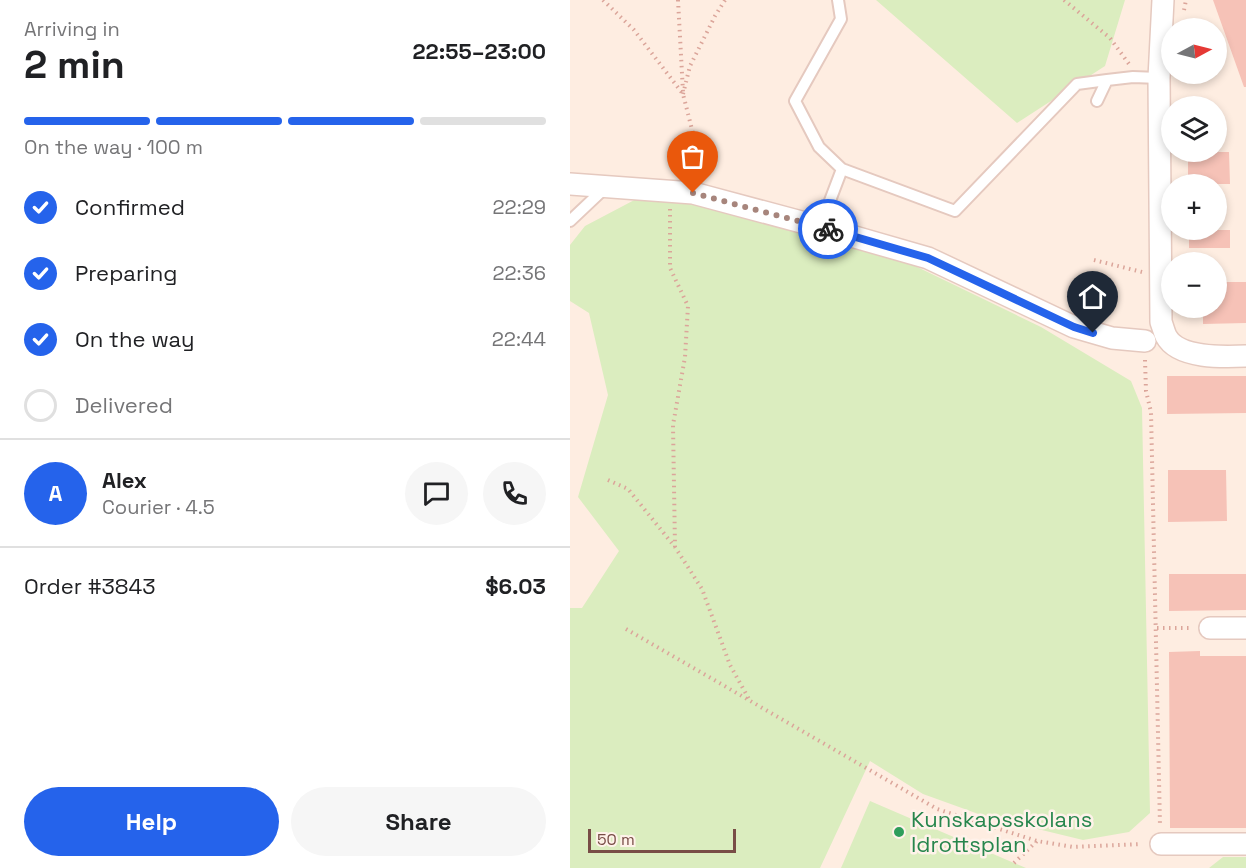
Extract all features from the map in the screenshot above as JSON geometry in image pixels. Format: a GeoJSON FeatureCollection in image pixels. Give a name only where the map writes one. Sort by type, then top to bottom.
{"type":"FeatureCollection","features":[{"type":"Feature","properties":{"kind":"street"},"geometry":{"type":"LineString","coordinates":[[1162,0],[1159,78],[1161,322],[1167,338],[1180,348],[1199,355],[1246,356]]}},
{"type":"Feature","properties":{"kind":"street"},"geometry":{"type":"LineString","coordinates":[[570,184],[683,192],[820,227],[928,258],[1074,327],[1112,338],[1145,341]]}},
{"type":"Feature","properties":{"kind":"street"},"geometry":{"type":"LineString","coordinates":[[1210,628],[1246,628]]}},
{"type":"Feature","properties":{"kind":"street"},"geometry":{"type":"LineString","coordinates":[[1161,844],[1246,844]]}},
{"type":"Feature","properties":{"kind":"lane"},"geometry":{"type":"LineString","coordinates":[[838,0],[841,19],[795,101],[819,147],[842,169],[956,211],[1077,84],[1133,77],[1159,78]]}},
{"type":"Feature","properties":{"kind":"lane"},"geometry":{"type":"LineString","coordinates":[[1097,101],[1107,80]]}},
{"type":"Feature","properties":{"kind":"lane"},"geometry":{"type":"LineString","coordinates":[[820,227],[842,169]]}},
{"type":"Feature","properties":{"kind":"lane"},"geometry":{"type":"LineString","coordinates":[[570,221],[607,186]]}},
{"type":"Feature","properties":{"kind":"path"},"geometry":{"type":"LineString","coordinates":[[603,0],[634,30],[683,94]]}},
{"type":"Feature","properties":{"kind":"path"},"geometry":{"type":"LineString","coordinates":[[675,547],[673,425],[685,357],[688,306],[670,268],[669,217],[699,170],[699,158],[683,94],[678,0]]}},
{"type":"Feature","properties":{"kind":"path"},"geometry":{"type":"LineString","coordinates":[[683,94],[690,66],[725,0]]}},
{"type":"Feature","properties":{"kind":"path"},"geometry":{"type":"LineString","coordinates":[[1064,0],[1110,38],[1128,61],[1133,77]]}},
{"type":"Feature","properties":{"kind":"path"},"geometry":{"type":"LineString","coordinates":[[1094,260],[1160,277]]}},
{"type":"Feature","properties":{"kind":"path"},"geometry":{"type":"LineString","coordinates":[[626,629],[937,809],[1037,841],[1073,847],[1161,844],[1151,412],[1146,391],[1145,341]]}},
{"type":"Feature","properties":{"kind":"path"},"geometry":{"type":"LineString","coordinates":[[608,480],[628,489],[675,547],[702,589],[730,666],[749,700]]}},
{"type":"Feature","properties":{"kind":"path"},"geometry":{"type":"LineString","coordinates":[[1156,628],[1210,628]]}},
{"type":"Feature","properties":{"kind":"path"},"geometry":{"type":"LineString","coordinates":[[1014,863],[1037,841]]}},
{"type":"Feature","properties":{"kind":"green space"},"geometry":{"type":"Polygon","coordinates":[[[876,0],[1125,0],[1105,66],[1017,123],[876,0]]]}},
{"type":"Feature","properties":{"kind":"green space"},"geometry":{"type":"Polygon","coordinates":[[[642,196],[697,201],[783,223],[911,264],[1041,327],[1131,381],[1142,408],[1150,813],[1129,832],[1083,840],[984,816],[923,794],[870,761],[820,868],[570,868],[570,608],[582,608],[619,551],[578,497],[608,395],[589,313],[570,301],[570,245],[585,226],[642,196]]]}},
{"type":"Feature","properties":{"kind":"green space","name":"Kunskapsskolans Idrottsplan"},"geometry":{"type":"Polygon","coordinates":[[[870,801],[1014,863],[1026,868],[841,868],[870,801]]]}},
{"type":"Feature","properties":{"kind":"green space"},"geometry":{"type":"Polygon","coordinates":[[[1223,857],[1246,857],[1246,868],[1209,868],[1223,857]]]}},
{"type":"Feature","properties":{"kind":"building"},"geometry":{"type":"Polygon","coordinates":[[[1213,0],[1246,0],[1246,87],[1244,87],[1227,39],[1227,18],[1219,18],[1213,0]]]}},
{"type":"Feature","properties":{"kind":"building"},"geometry":{"type":"Polygon","coordinates":[[[1227,152],[1229,152],[1230,184],[1227,184],[1227,174],[1188,174],[1188,162],[1227,162],[1227,152]]]}},
{"type":"Feature","properties":{"kind":"building"},"geometry":{"type":"Polygon","coordinates":[[[1227,230],[1230,230],[1230,248],[1189,248],[1189,240],[1227,240],[1227,230]]]}},
{"type":"Feature","properties":{"kind":"building"},"geometry":{"type":"Polygon","coordinates":[[[1227,282],[1246,282],[1246,323],[1203,324],[1203,318],[1227,318],[1227,282]]]}},
{"type":"Feature","properties":{"kind":"building"},"geometry":{"type":"Polygon","coordinates":[[[1167,376],[1246,376],[1246,413],[1167,414],[1167,376]]]}},
{"type":"Feature","properties":{"kind":"building"},"geometry":{"type":"Polygon","coordinates":[[[1168,470],[1226,470],[1227,521],[1168,522],[1168,470]]]}},
{"type":"Feature","properties":{"kind":"building"},"geometry":{"type":"Polygon","coordinates":[[[1169,574],[1246,574],[1246,610],[1169,611],[1169,574]]]}},
{"type":"Feature","properties":{"kind":"building"},"geometry":{"type":"Polygon","coordinates":[[[1200,651],[1200,656],[1246,656],[1246,828],[1170,828],[1169,652],[1200,651]]]}},
{"type":"Feature","properties":{"kind":"way so far"},"geometry":{"type":"LineString","coordinates":[[693,193],[828,229]]}},
{"type":"Feature","properties":{"kind":"place","name":"Kunskapsskolans Idrottsplan"},"geometry":{"type":"Point","coordinates":[899,832]}},
{"type":"Feature","properties":{"kind":"route"},"geometry":{"type":"LineString","coordinates":[[828,229],[928,258],[1074,327],[1093,333]]}}]}
